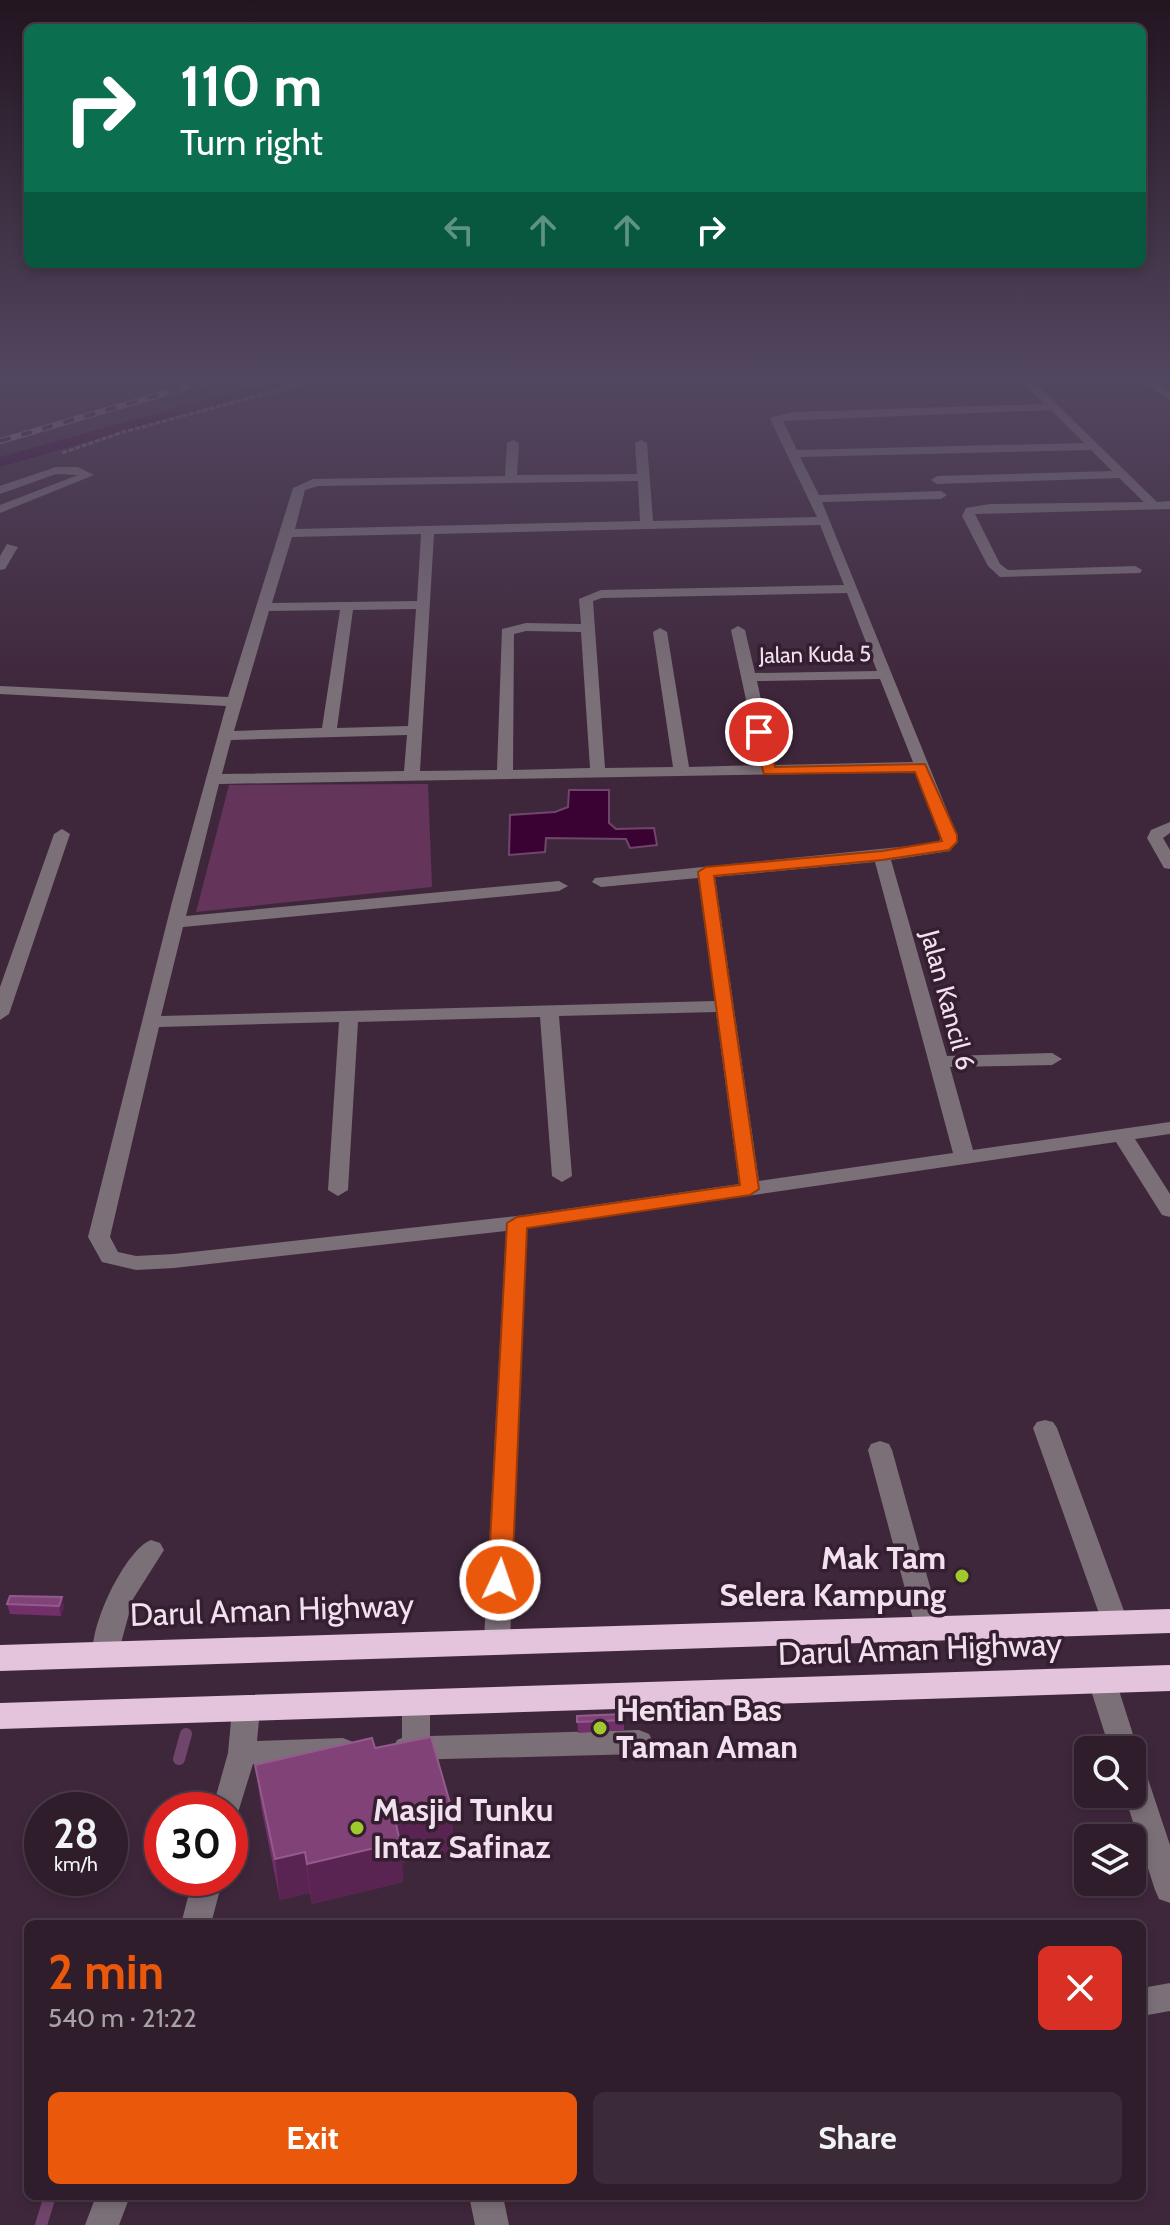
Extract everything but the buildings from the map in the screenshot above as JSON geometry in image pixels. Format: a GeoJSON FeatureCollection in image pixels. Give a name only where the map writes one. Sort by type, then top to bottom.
{"type":"FeatureCollection","features":[{"type":"Feature","properties":{"kind":"highway","name":"Darul Aman Highway"},"geometry":{"type":"LineString","coordinates":[[0,1658],[1170,1621]]}},
{"type":"Feature","properties":{"kind":"highway","name":"Darul Aman Highway"},"geometry":{"type":"LineString","coordinates":[[0,1716],[1170,1678]]}},
{"type":"Feature","properties":{"kind":"street"},"geometry":{"type":"LineString","coordinates":[[0,490],[25,482]]}},
{"type":"Feature","properties":{"kind":"street"},"geometry":{"type":"LineString","coordinates":[[0,509],[70,482]]}},
{"type":"Feature","properties":{"kind":"street"},"geometry":{"type":"LineString","coordinates":[[325,482],[299,488],[288,533],[234,702],[176,922],[99,1237],[110,1257],[136,1263],[174,1261],[517,1223],[1170,1128]]}},
{"type":"Feature","properties":{"kind":"street"},"geometry":{"type":"LineString","coordinates":[[643,482],[647,525]]}},
{"type":"Feature","properties":{"kind":"street"},"geometry":{"type":"LineString","coordinates":[[601,882],[882,856],[944,847],[949,842],[949,835],[852,589],[806,482]]}},
{"type":"Feature","properties":{"kind":"street"},"geometry":{"type":"LineString","coordinates":[[1132,482],[1155,506]]}},
{"type":"Feature","properties":{"kind":"street"},"geometry":{"type":"LineString","coordinates":[[814,499],[941,495]]}},
{"type":"Feature","properties":{"kind":"street"},"geometry":{"type":"LineString","coordinates":[[1135,570],[1005,574],[995,566],[968,516],[970,511],[990,508],[1170,505]]}},
{"type":"Feature","properties":{"kind":"street"},"geometry":{"type":"LineString","coordinates":[[288,533],[825,521]]}},
{"type":"Feature","properties":{"kind":"street"},"geometry":{"type":"LineString","coordinates":[[412,776],[428,530]]}},
{"type":"Feature","properties":{"kind":"street"},"geometry":{"type":"LineString","coordinates":[[0,566],[12,547]]}},
{"type":"Feature","properties":{"kind":"street"},"geometry":{"type":"LineString","coordinates":[[598,773],[586,599],[601,594],[852,589]]}},
{"type":"Feature","properties":{"kind":"street"},"geometry":{"type":"LineString","coordinates":[[265,607],[422,605]]}},
{"type":"Feature","properties":{"kind":"street"},"geometry":{"type":"LineString","coordinates":[[329,732],[347,606]]}},
{"type":"Feature","properties":{"kind":"street"},"geometry":{"type":"LineString","coordinates":[[505,774],[507,632],[526,627],[586,628]]}},
{"type":"Feature","properties":{"kind":"street"},"geometry":{"type":"LineString","coordinates":[[738,630],[769,771]]}},
{"type":"Feature","properties":{"kind":"street"},"geometry":{"type":"LineString","coordinates":[[660,632],[682,773]]}},
{"type":"Feature","properties":{"kind":"street","name":"Jalan Kuda 5"},"geometry":{"type":"LineString","coordinates":[[747,677],[884,675]]}},
{"type":"Feature","properties":{"kind":"street"},"geometry":{"type":"LineString","coordinates":[[0,690],[234,702]]}},
{"type":"Feature","properties":{"kind":"street"},"geometry":{"type":"LineString","coordinates":[[225,736],[416,730]]}},
{"type":"Feature","properties":{"kind":"street"},"geometry":{"type":"LineString","coordinates":[[213,779],[920,767]]}},
{"type":"Feature","properties":{"kind":"street"},"geometry":{"type":"LineString","coordinates":[[1170,827],[1157,833],[1155,838],[1170,864]]}},
{"type":"Feature","properties":{"kind":"street"},"geometry":{"type":"LineString","coordinates":[[0,1014],[62,834]]}},
{"type":"Feature","properties":{"kind":"street","name":"Jalan Kancil 6"},"geometry":{"type":"LineString","coordinates":[[882,856],[965,1158]]}},
{"type":"Feature","properties":{"kind":"street"},"geometry":{"type":"LineString","coordinates":[[706,872],[722,1006],[750,1189]]}},
{"type":"Feature","properties":{"kind":"street"},"geometry":{"type":"LineString","coordinates":[[176,922],[559,886]]}},
{"type":"Feature","properties":{"kind":"street"},"geometry":{"type":"LineString","coordinates":[[151,1022],[722,1006]]}},
{"type":"Feature","properties":{"kind":"street"},"geometry":{"type":"LineString","coordinates":[[549,1009],[562,1176]]}},
{"type":"Feature","properties":{"kind":"street"},"geometry":{"type":"LineString","coordinates":[[338,1190],[349,1016]]}},
{"type":"Feature","properties":{"kind":"street"},"geometry":{"type":"LineString","coordinates":[[937,1062],[1052,1059]]}},
{"type":"Feature","properties":{"kind":"street"},"geometry":{"type":"LineString","coordinates":[[1122,1135],[1170,1210]]}},
{"type":"Feature","properties":{"kind":"street"},"geometry":{"type":"LineString","coordinates":[[497,1640],[517,1223]]}},
{"type":"Feature","properties":{"kind":"street"},"geometry":{"type":"LineString","coordinates":[[1045,1428],[1115,1622]]}},
{"type":"Feature","properties":{"kind":"street"},"geometry":{"type":"LineString","coordinates":[[880,1450],[929,1630]]}},
{"type":"Feature","properties":{"kind":"street"},"geometry":{"type":"LineString","coordinates":[[105,1654],[108,1631],[121,1592],[151,1550]]}},
{"type":"Feature","properties":{"kind":"street"},"geometry":{"type":"LineString","coordinates":[[1102,1681],[1120,1736]]}},
{"type":"Feature","properties":{"kind":"street"},"geometry":{"type":"LineString","coordinates":[[416,1704],[416,1747]]}},
{"type":"Feature","properties":{"kind":"street"},"geometry":{"type":"LineString","coordinates":[[231,1792],[242,1753],[246,1710]]}},
{"type":"Feature","properties":{"kind":"street"},"geometry":{"type":"LineString","coordinates":[[242,1753],[639,1742]]}},
{"type":"Feature","properties":{"kind":"street"},"geometry":{"type":"LineString","coordinates":[[1143,1808],[1170,1890]]}},
{"type":"Feature","properties":{"kind":"street"},"geometry":{"type":"LineString","coordinates":[[197,1920],[203,1896]]}},
{"type":"Feature","properties":{"kind":"street"},"geometry":{"type":"LineString","coordinates":[[1146,2001],[1170,1997]]}},
{"type":"Feature","properties":{"kind":"street"},"geometry":{"type":"LineString","coordinates":[[102,2225],[111,2200]]}},
{"type":"Feature","properties":{"kind":"street"},"geometry":{"type":"LineString","coordinates":[[487,2200],[492,2225]]}},
{"type":"Feature","properties":{"kind":"shaded area"},"geometry":{"type":"Polygon","coordinates":[[[428,784],[432,887],[196,912],[229,785],[428,784]]]}},
{"type":"Feature","properties":{"kind":"shaded area"},"geometry":{"type":"Polygon","coordinates":[[[569,790],[609,790],[609,823],[616,829],[654,828],[657,845],[630,848],[626,839],[546,838],[545,852],[509,855],[510,815],[555,812],[568,807],[569,790]]]}},
{"type":"Feature","properties":{"kind":"waterway"},"geometry":{"type":"LineString","coordinates":[[179,1759],[186,1734]]}},
{"type":"Feature","properties":{"kind":"waterway"},"geometry":{"type":"LineString","coordinates":[[41,2225],[49,2200]]}},
{"type":"Feature","properties":{"kind":"place","name":"Mak Tam Selera Kampung"},"geometry":{"type":"Point","coordinates":[962,1576]}},
{"type":"Feature","properties":{"kind":"place","name":"Hentian Bas Taman Aman"},"geometry":{"type":"Point","coordinates":[600,1728]}},
{"type":"Feature","properties":{"kind":"place","name":"Masjid Tunku Intaz Safinaz"},"geometry":{"type":"Point","coordinates":[357,1828]}},
{"type":"Feature","properties":{"kind":"route"},"geometry":{"type":"LineString","coordinates":[[500,1580],[517,1223],[750,1189],[722,1006],[706,872],[882,856],[944,847],[949,842],[949,835],[920,767],[769,771],[759,732]]}}]}
